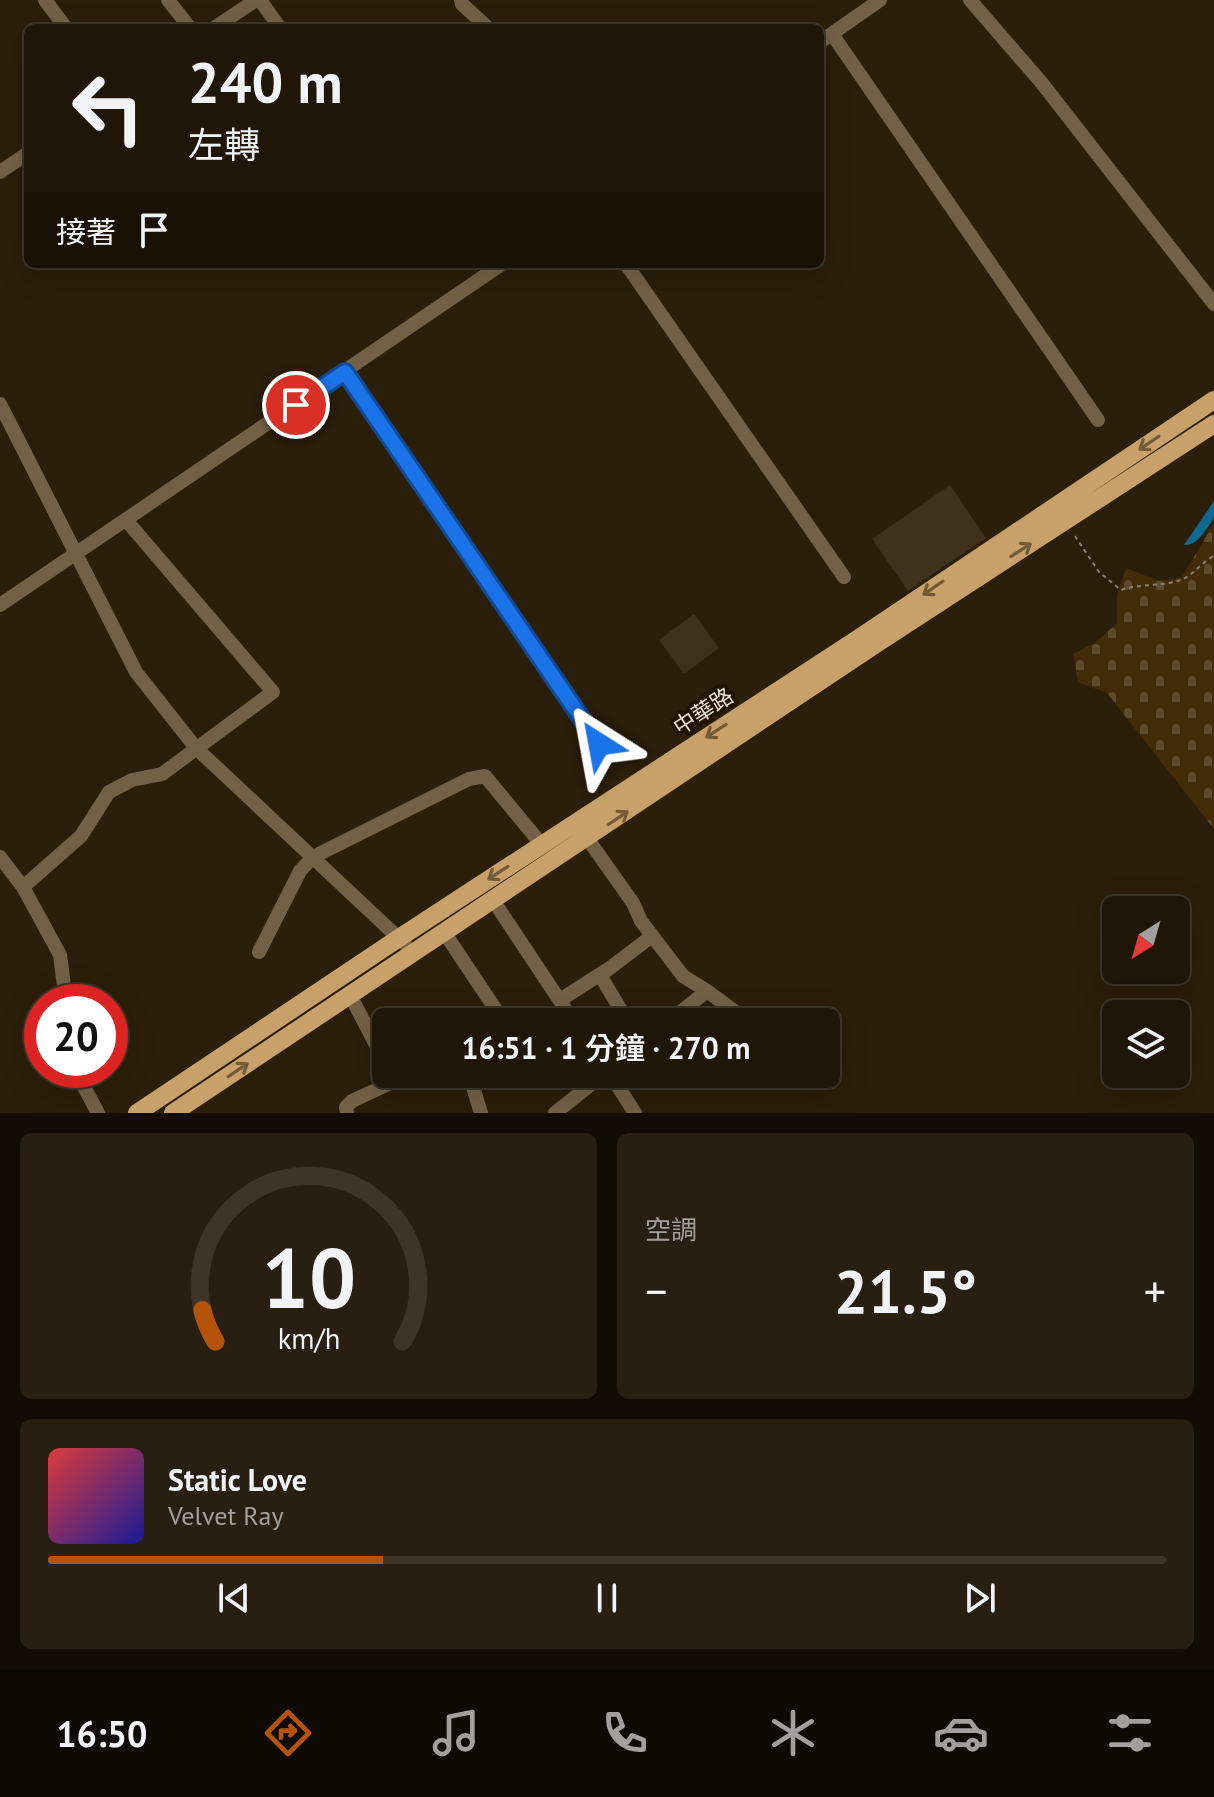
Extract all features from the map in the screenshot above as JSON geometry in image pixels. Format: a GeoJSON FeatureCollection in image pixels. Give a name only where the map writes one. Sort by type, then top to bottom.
{"type":"FeatureCollection","features":[{"type":"Feature","properties":{"kind":"main road","name":"中華路"},"geometry":{"type":"LineString","coordinates":[[137,1113],[859,638],[1214,400]]}},
{"type":"Feature","properties":{"kind":"main road","name":"中華路"},"geometry":{"type":"LineString","coordinates":[[180,1111],[444,932],[1214,424]]}},
{"type":"Feature","properties":{"kind":"street"},"geometry":{"type":"LineString","coordinates":[[45,0],[63,24]]}},
{"type":"Feature","properties":{"kind":"street"},"geometry":{"type":"LineString","coordinates":[[168,0],[187,24]]}},
{"type":"Feature","properties":{"kind":"street"},"geometry":{"type":"LineString","coordinates":[[218,24],[238,5],[258,0],[277,24]]}},
{"type":"Feature","properties":{"kind":"street"},"geometry":{"type":"LineString","coordinates":[[461,0],[484,24]]}},
{"type":"Feature","properties":{"kind":"street"},"geometry":{"type":"LineString","coordinates":[[880,0],[826,38],[1098,420]]}},
{"type":"Feature","properties":{"kind":"street"},"geometry":{"type":"LineString","coordinates":[[970,0],[1041,82],[1214,304]]}},
{"type":"Feature","properties":{"kind":"street"},"geometry":{"type":"LineString","coordinates":[[0,172],[24,156]]}},
{"type":"Feature","properties":{"kind":"street"},"geometry":{"type":"LineString","coordinates":[[0,605],[496,268]]}},
{"type":"Feature","properties":{"kind":"street"},"geometry":{"type":"LineString","coordinates":[[629,268],[844,577]]}},
{"type":"Feature","properties":{"kind":"street"},"geometry":{"type":"LineString","coordinates":[[345,372],[599,744]]}},
{"type":"Feature","properties":{"kind":"street"},"geometry":{"type":"LineString","coordinates":[[0,404],[136,672],[196,748],[414,952]]}},
{"type":"Feature","properties":{"kind":"street"},"geometry":{"type":"LineString","coordinates":[[23,887],[81,836],[109,792],[132,780],[162,774],[273,692],[126,520]]}},
{"type":"Feature","properties":{"kind":"street"},"geometry":{"type":"LineString","coordinates":[[259,952],[300,871],[313,857],[469,779],[485,776],[542,845]]}},
{"type":"Feature","properties":{"kind":"street"},"geometry":{"type":"LineString","coordinates":[[587,838],[652,936],[683,976],[730,1008]]}},
{"type":"Feature","properties":{"kind":"street"},"geometry":{"type":"LineString","coordinates":[[0,857],[23,887],[60,955],[64,984]]}},
{"type":"Feature","properties":{"kind":"street"},"geometry":{"type":"LineString","coordinates":[[493,900],[565,1008]]}},
{"type":"Feature","properties":{"kind":"street"},"geometry":{"type":"LineString","coordinates":[[444,932],[495,1008]]}},
{"type":"Feature","properties":{"kind":"street"},"geometry":{"type":"LineString","coordinates":[[560,1000],[652,936]]}},
{"type":"Feature","properties":{"kind":"street"},"geometry":{"type":"LineString","coordinates":[[600,975],[620,1008]]}},
{"type":"Feature","properties":{"kind":"street"},"geometry":{"type":"LineString","coordinates":[[686,1008],[707,991]]}},
{"type":"Feature","properties":{"kind":"street"},"geometry":{"type":"LineString","coordinates":[[350,995],[372,1037]]}},
{"type":"Feature","properties":{"kind":"street"},"geometry":{"type":"LineString","coordinates":[[85,1088],[98,1113]]}},
{"type":"Feature","properties":{"kind":"street"},"geometry":{"type":"LineString","coordinates":[[347,1113],[346,1107],[352,1101],[374,1088]]}},
{"type":"Feature","properties":{"kind":"street"},"geometry":{"type":"LineString","coordinates":[[473,1088],[481,1113]]}},
{"type":"Feature","properties":{"kind":"street"},"geometry":{"type":"LineString","coordinates":[[555,1113],[586,1088]]}},
{"type":"Feature","properties":{"kind":"street"},"geometry":{"type":"LineString","coordinates":[[619,1088],[635,1113]]}},
{"type":"Feature","properties":{"kind":"path"},"geometry":{"type":"LineString","coordinates":[[1065,521],[1099,572],[1121,590],[1138,584],[1157,585],[1184,578],[1214,556]]}},
{"type":"Feature","properties":{"kind":"green space"},"geometry":{"type":"Polygon","coordinates":[[[1214,523],[1214,829],[1107,693],[1078,682],[1073,654],[1095,643],[1117,623],[1117,595],[1126,568],[1159,581],[1182,577],[1214,523]]]}},
{"type":"Feature","properties":{"kind":"water"},"geometry":{"type":"Polygon","coordinates":[[[1214,501],[1214,518],[1208,527],[1198,540],[1184,545],[1214,501]]]}},
{"type":"Feature","properties":{"kind":"building"},"geometry":{"type":"Polygon","coordinates":[[[950,485],[986,538],[908,591],[872,539],[950,485]]]}},
{"type":"Feature","properties":{"kind":"building"},"geometry":{"type":"Polygon","coordinates":[[[694,614],[719,648],[684,674],[659,640],[694,614]]]}},
{"type":"Feature","properties":{"kind":"route"},"geometry":{"type":"LineString","coordinates":[[296,405],[345,372],[599,744]]}}]}
